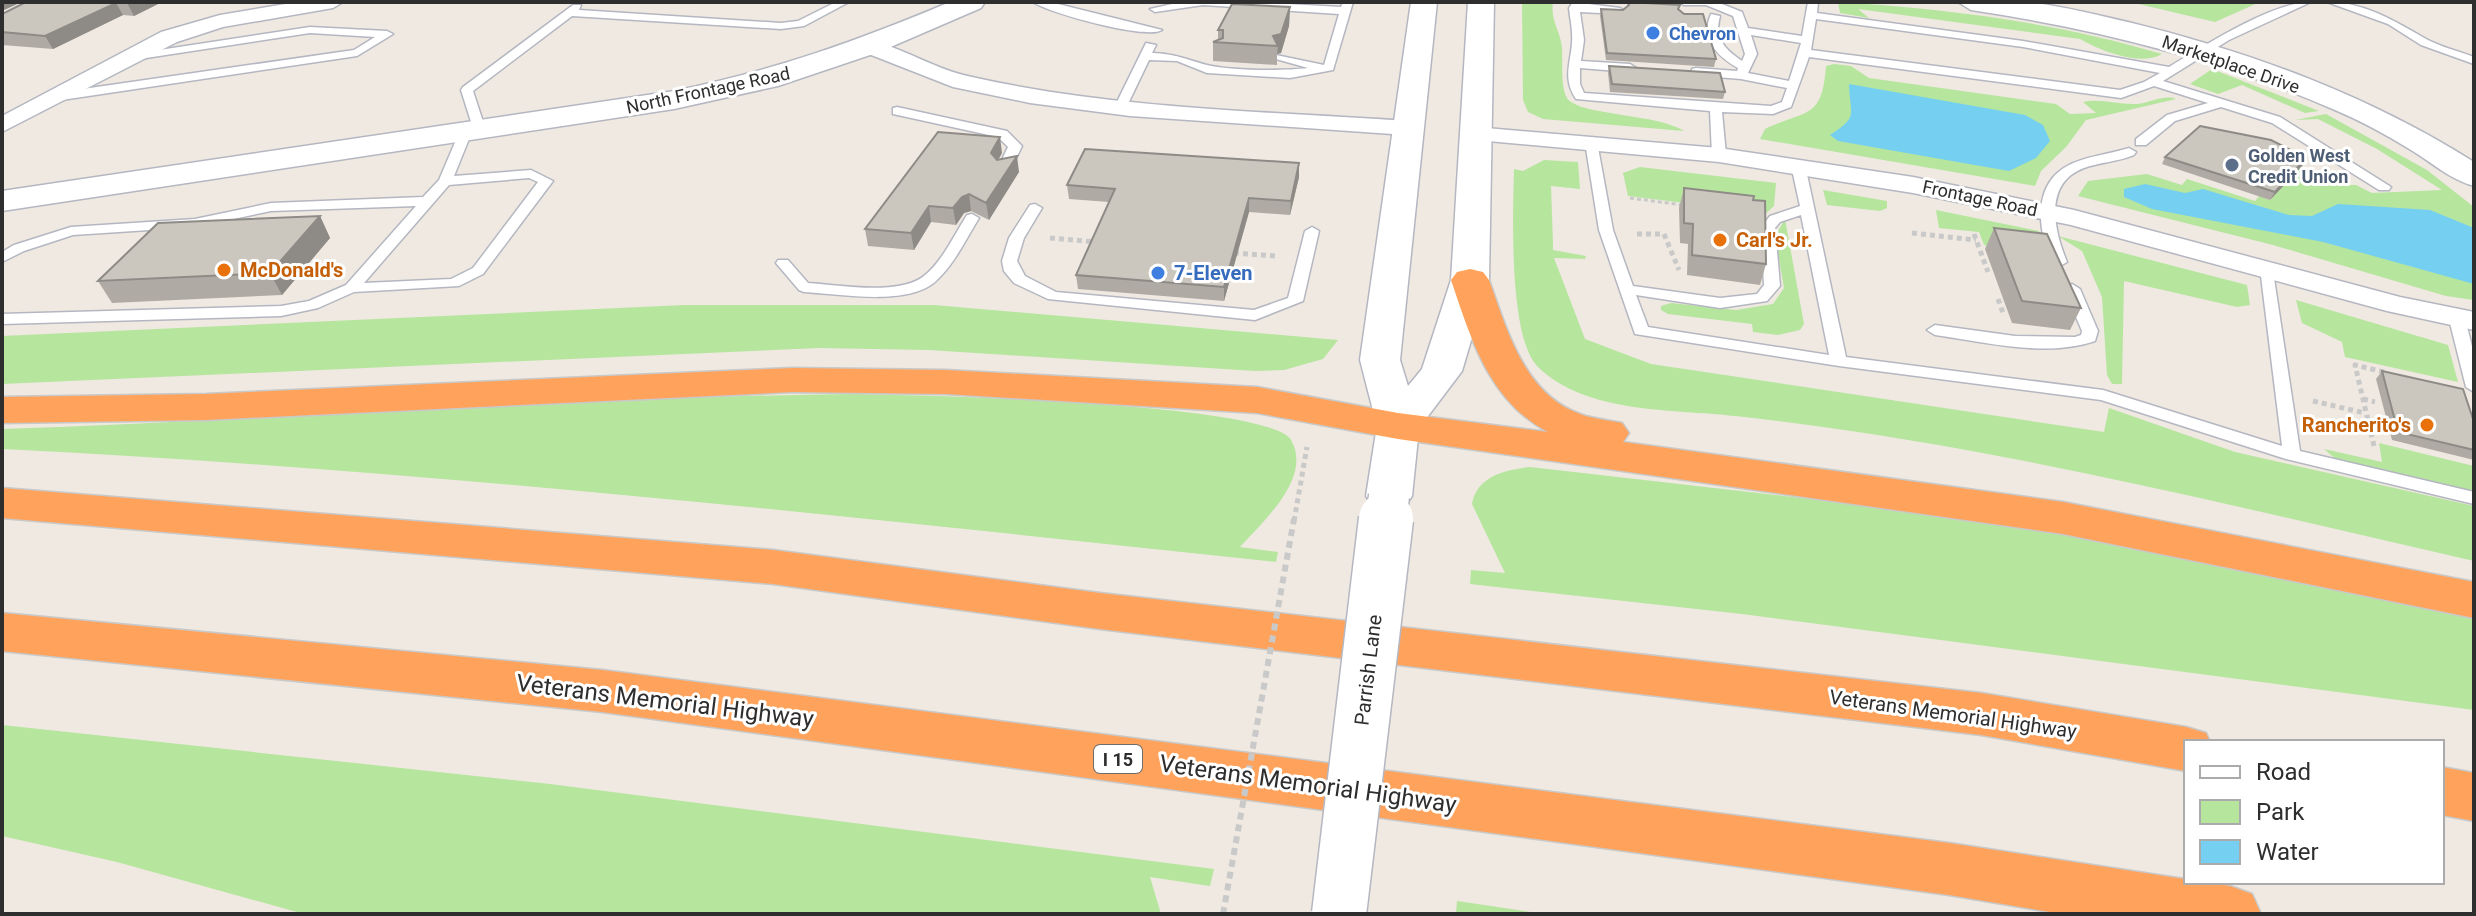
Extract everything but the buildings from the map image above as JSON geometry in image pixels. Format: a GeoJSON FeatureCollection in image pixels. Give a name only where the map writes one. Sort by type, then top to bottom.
{"type":"FeatureCollection","features":[{"type":"Feature","properties":{"kind":"highway"},"geometry":{"type":"LineString","coordinates":[[1470,280],[1505,374],[1525,396],[1559,421],[1645,443],[1909,471],[2126,507],[2282,561]]}},
{"type":"Feature","properties":{"kind":"highway"},"geometry":{"type":"LineString","coordinates":[[2,410],[206,407],[793,380],[915,381],[1257,400],[1398,426],[1807,480],[2048,516],[2474,600]]}},
{"type":"Feature","properties":{"kind":"highway","name":"Veterans Memorial Highway"},"geometry":{"type":"LineString","coordinates":[[2,503],[773,567],[1100,611],[1981,714],[2184,749]]}},
{"type":"Feature","properties":{"kind":"highway","name":"Veterans Memorial Highway"},"geometry":{"type":"LineString","coordinates":[[2,632],[618,693],[1949,869],[2230,914]]}},
{"type":"Feature","properties":{"kind":"highway"},"geometry":{"type":"LineString","coordinates":[[2444,791],[2474,797]]}},
{"type":"Feature","properties":{"kind":"main road","name":"North Frontage Road"},"geometry":{"type":"LineString","coordinates":[[2,201],[674,100],[768,80],[869,46],[972,2]]}},
{"type":"Feature","properties":{"kind":"main road","name":"Parrish Lane"},"geometry":{"type":"LineString","coordinates":[[1339,914],[1398,426],[1380,360],[1424,2]]}},
{"type":"Feature","properties":{"kind":"main road"},"geometry":{"type":"LineString","coordinates":[[1398,426],[1442,371],[1470,280],[1481,2]]}},
{"type":"Feature","properties":{"kind":"main road","name":"Marketplace Drive"},"geometry":{"type":"LineString","coordinates":[[1971,2],[2214,45],[2421,143],[2472,173]]}},
{"type":"Feature","properties":{"kind":"main road","name":"Marketplace Drive"},"geometry":{"type":"LineString","coordinates":[[2076,2],[2214,45],[2332,75],[2454,129]]}},
{"type":"Feature","properties":{"kind":"street"},"geometry":{"type":"LineString","coordinates":[[2,125],[197,27],[323,4]]}},
{"type":"Feature","properties":{"kind":"street"},"geometry":{"type":"LineString","coordinates":[[869,46],[961,82],[1030,96],[1120,108],[1407,128]]}},
{"type":"Feature","properties":{"kind":"street","name":"Frontage Road"},"geometry":{"type":"LineString","coordinates":[[1475,134],[1591,142],[1798,165],[2048,212],[2466,320]]}},
{"type":"Feature","properties":{"kind":"lane"},"geometry":{"type":"LineString","coordinates":[[351,288],[445,181],[473,128],[467,90],[585,2]]}},
{"type":"Feature","properties":{"kind":"lane"},"geometry":{"type":"LineString","coordinates":[[570,13],[781,26],[800,24],[844,2]]}},
{"type":"Feature","properties":{"kind":"lane"},"geometry":{"type":"LineString","coordinates":[[1038,2],[1128,27],[1156,30]]}},
{"type":"Feature","properties":{"kind":"lane"},"geometry":{"type":"LineString","coordinates":[[1153,6],[1203,2],[1347,6],[1325,68]]}},
{"type":"Feature","properties":{"kind":"lane"},"geometry":{"type":"LineString","coordinates":[[1744,31],[1806,46],[2121,94],[2153,82],[2214,45],[2306,2]]}},
{"type":"Feature","properties":{"kind":"lane"},"geometry":{"type":"LineString","coordinates":[[2332,2],[2392,22],[2425,43],[2474,61]]}},
{"type":"Feature","properties":{"kind":"lane"},"geometry":{"type":"LineString","coordinates":[[1684,8],[1710,3],[1738,14],[1751,54],[1743,71],[1724,80],[1687,72],[1689,83]]}},
{"type":"Feature","properties":{"kind":"lane"},"geometry":{"type":"LineString","coordinates":[[310,30],[323,4]]}},
{"type":"Feature","properties":{"kind":"lane"},"geometry":{"type":"LineString","coordinates":[[1620,11],[1576,5],[1578,42],[1573,64],[1575,89],[1580,96],[1619,85],[1639,68]]}},
{"type":"Feature","properties":{"kind":"lane"},"geometry":{"type":"LineString","coordinates":[[1120,108],[1162,18],[1153,6]]}},
{"type":"Feature","properties":{"kind":"lane"},"geometry":{"type":"LineString","coordinates":[[1684,8],[1715,16],[1738,14]]}},
{"type":"Feature","properties":{"kind":"lane"},"geometry":{"type":"LineString","coordinates":[[1573,64],[1656,99],[1694,102],[1716,108],[1731,104],[1779,109],[1787,104],[1794,86],[1806,46],[1812,9],[1876,24],[2056,49],[2171,71]]}},
{"type":"Feature","properties":{"kind":"lane"},"geometry":{"type":"LineString","coordinates":[[1715,16],[1711,27],[1717,47],[1743,71],[1794,86]]}},
{"type":"Feature","properties":{"kind":"lane"},"geometry":{"type":"LineString","coordinates":[[55,97],[357,53],[387,34],[310,30],[132,57]]}},
{"type":"Feature","properties":{"kind":"lane"},"geometry":{"type":"LineString","coordinates":[[1179,58],[1200,54]]}},
{"type":"Feature","properties":{"kind":"lane"},"geometry":{"type":"LineString","coordinates":[[1146,56],[1214,60]]}},
{"type":"Feature","properties":{"kind":"lane"},"geometry":{"type":"LineString","coordinates":[[1179,58],[1207,69],[1290,74],[1325,68]]}},
{"type":"Feature","properties":{"kind":"lane"},"geometry":{"type":"LineString","coordinates":[[1279,60],[1325,68]]}},
{"type":"Feature","properties":{"kind":"lane"},"geometry":{"type":"LineString","coordinates":[[2153,82],[2276,120],[2384,187]]}},
{"type":"Feature","properties":{"kind":"lane"},"geometry":{"type":"LineString","coordinates":[[2141,142],[2171,118],[2222,103]]}},
{"type":"Feature","properties":{"kind":"lane"},"geometry":{"type":"LineString","coordinates":[[1716,108],[1719,155]]}},
{"type":"Feature","properties":{"kind":"lane"},"geometry":{"type":"LineString","coordinates":[[897,111],[1002,134],[1015,146],[1004,170]]}},
{"type":"Feature","properties":{"kind":"lane"},"geometry":{"type":"LineString","coordinates":[[1591,142],[1606,230],[1641,331],[1839,361],[2103,395],[2292,455],[2474,498]]}},
{"type":"Feature","properties":{"kind":"lane"},"geometry":{"type":"LineString","coordinates":[[1935,330],[2050,343],[2082,342],[2089,338],[2090,331],[2052,246],[2048,212],[2051,192],[2069,170],[2129,152]]}},
{"type":"Feature","properties":{"kind":"lane"},"geometry":{"type":"LineString","coordinates":[[1798,165],[1839,361]]}},
{"type":"Feature","properties":{"kind":"lane"},"geometry":{"type":"LineString","coordinates":[[2,319],[281,311],[313,305],[351,288],[454,283],[478,271],[546,181],[531,174],[445,181]]}},
{"type":"Feature","properties":{"kind":"lane"},"geometry":{"type":"LineString","coordinates":[[2,258],[19,248],[71,231],[195,223],[271,207],[427,201]]}},
{"type":"Feature","properties":{"kind":"lane"},"geometry":{"type":"LineString","coordinates":[[1035,208],[1008,250],[1011,270],[1027,287],[1053,296],[1255,315],[1295,301],[1312,231]]}},
{"type":"Feature","properties":{"kind":"lane"},"geometry":{"type":"LineString","coordinates":[[1625,289],[1705,302],[1737,303],[1762,298],[1772,286],[1768,227],[1775,219],[1807,208]]}},
{"type":"Feature","properties":{"kind":"lane"},"geometry":{"type":"LineString","coordinates":[[783,263],[804,287],[890,291],[920,287],[931,279],[972,218]]}},
{"type":"Feature","properties":{"kind":"lane"},"geometry":{"type":"LineString","coordinates":[[2267,268],[2292,455]]}},
{"type":"Feature","properties":{"kind":"lane"},"geometry":{"type":"LineString","coordinates":[[2466,320],[2462,351],[2474,387]]}},
{"type":"Feature","properties":{"kind":"path"},"geometry":{"type":"LineString","coordinates":[[1627,208],[1625,197],[1688,205]]}},
{"type":"Feature","properties":{"kind":"path"},"geometry":{"type":"LineString","coordinates":[[1633,229],[1637,234],[1680,236]]}},
{"type":"Feature","properties":{"kind":"path"},"geometry":{"type":"LineString","coordinates":[[1912,233],[1975,237],[1988,272]]}},
{"type":"Feature","properties":{"kind":"path"},"geometry":{"type":"LineString","coordinates":[[1664,234],[1685,283]]}},
{"type":"Feature","properties":{"kind":"path"},"geometry":{"type":"LineString","coordinates":[[1039,237],[1099,242]]}},
{"type":"Feature","properties":{"kind":"path"},"geometry":{"type":"LineString","coordinates":[[1232,253],[1285,257]]}},
{"type":"Feature","properties":{"kind":"path"},"geometry":{"type":"LineString","coordinates":[[2377,459],[2355,365],[2397,375]]}},
{"type":"Feature","properties":{"kind":"path"},"geometry":{"type":"LineString","coordinates":[[2284,395],[2366,413]]}},
{"type":"Feature","properties":{"kind":"path"},"geometry":{"type":"LineString","coordinates":[[2363,399],[2375,402]]}},
{"type":"Feature","properties":{"kind":"path"},"geometry":{"type":"LineString","coordinates":[[1223,914],[1307,447]]}},
{"type":"Feature","properties":{"kind":"green space"},"geometry":{"type":"Polygon","coordinates":[[[1522,2],[1553,2],[1553,15],[1562,48],[1563,87],[1567,98],[1574,104],[1656,121],[1684,131],[1543,119],[1528,112],[1523,100],[1522,2]]]}},
{"type":"Feature","properties":{"kind":"green space"},"geometry":{"type":"Polygon","coordinates":[[[1838,2],[2041,25],[2162,54],[2153,58],[2131,58],[2108,52],[2080,39],[1858,9],[1869,18],[1840,13],[1838,2]]]}},
{"type":"Feature","properties":{"kind":"green space"},"geometry":{"type":"Polygon","coordinates":[[[2130,2],[2260,2],[2215,22],[2130,2]]]}},
{"type":"Feature","properties":{"kind":"green space"},"geometry":{"type":"Polygon","coordinates":[[[1826,66],[1851,66],[1869,78],[2056,104],[2070,114],[2096,113],[2083,102],[2090,101],[2137,104],[2162,98],[2176,99],[2086,120],[2066,147],[2041,171],[2035,186],[1760,139],[1765,129],[1801,115],[1816,105],[1821,96],[1826,66]]]}},
{"type":"Feature","properties":{"kind":"green space"},"geometry":{"type":"Polygon","coordinates":[[[2212,69],[2319,111],[2305,113],[2242,85],[2218,94],[2190,84],[2212,69]]]}},
{"type":"Feature","properties":{"kind":"green space"},"geometry":{"type":"Polygon","coordinates":[[[2326,114],[2427,170],[2474,207],[2474,300],[2446,296],[2273,245],[2078,196],[2088,181],[2147,174],[2182,185],[2187,179],[2255,201],[2259,196],[2270,200],[2301,167],[2325,185],[2356,185],[2372,193],[2442,190],[2377,149],[2318,119],[2295,120],[2326,114]]]}},
{"type":"Feature","properties":{"kind":"green space"},"geometry":{"type":"Polygon","coordinates":[[[1544,160],[1578,162],[1580,189],[1551,186],[1553,250],[1586,256],[1585,259],[1554,258],[1585,339],[1651,364],[2104,432],[2109,408],[2235,452],[2474,506],[2474,561],[2014,459],[1829,428],[1632,407],[1581,394],[1539,368],[1529,353],[1517,304],[1513,243],[1514,169],[1523,171],[1544,160]]]}},
{"type":"Feature","properties":{"kind":"green space"},"geometry":{"type":"Polygon","coordinates":[[[1640,167],[1776,183],[1774,206],[1761,218],[1758,212],[1628,196],[1623,173],[1640,167]]]}},
{"type":"Feature","properties":{"kind":"green space"},"geometry":{"type":"Polygon","coordinates":[[[1823,190],[1887,201],[1887,208],[1880,211],[1827,205],[1823,190]]]}},
{"type":"Feature","properties":{"kind":"green space"},"geometry":{"type":"Polygon","coordinates":[[[1936,210],[2039,231],[2044,252],[1984,245],[1979,232],[1939,228],[1936,210]]]}},
{"type":"Feature","properties":{"kind":"green space"},"geometry":{"type":"Polygon","coordinates":[[[1785,219],[1804,324],[1800,330],[1778,335],[1753,332],[1752,324],[1668,314],[1661,310],[1661,306],[1671,303],[1736,310],[1773,304],[1784,288],[1775,236],[1785,219]]]}},
{"type":"Feature","properties":{"kind":"green space"},"geometry":{"type":"Polygon","coordinates":[[[2058,236],[2247,285],[2250,305],[2237,307],[2124,281],[2122,384],[2112,384],[2107,375],[2102,297],[2082,251],[2058,236]]]}},
{"type":"Feature","properties":{"kind":"green space"},"geometry":{"type":"Polygon","coordinates":[[[2296,300],[2448,345],[2458,382],[2345,357],[2342,342],[2302,323],[2296,300]]]}},
{"type":"Feature","properties":{"kind":"green space"},"geometry":{"type":"Polygon","coordinates":[[[684,305],[934,305],[1338,340],[1323,359],[1284,370],[1255,371],[929,350],[819,348],[2,384],[2,336],[684,305]]]}},
{"type":"Feature","properties":{"kind":"green space"},"geometry":{"type":"Polygon","coordinates":[[[854,394],[1086,403],[1221,417],[1268,427],[1291,440],[1296,454],[1295,469],[1282,498],[1240,547],[1278,552],[1276,562],[481,482],[2,449],[2,429],[641,399],[854,394]]]}},
{"type":"Feature","properties":{"kind":"green space"},"geometry":{"type":"Polygon","coordinates":[[[2379,443],[2474,466],[2474,491],[2338,461],[2324,449],[2382,462],[2379,443]]]}},
{"type":"Feature","properties":{"kind":"green space"},"geometry":{"type":"Polygon","coordinates":[[[1530,467],[1863,505],[2083,536],[2474,617],[2474,710],[1742,614],[1470,584],[1471,570],[1505,573],[1472,504],[1475,494],[1494,476],[1530,467]]]}},
{"type":"Feature","properties":{"kind":"green space"},"geometry":{"type":"Polygon","coordinates":[[[2,725],[550,784],[1214,869],[1210,886],[1150,877],[1161,914],[304,914],[117,862],[2,836],[2,725]]]}},
{"type":"Feature","properties":{"kind":"green space"},"geometry":{"type":"Polygon","coordinates":[[[1457,901],[1544,914],[1456,914],[1457,901]]]}},
{"type":"Feature","properties":{"kind":"water"},"geometry":{"type":"Polygon","coordinates":[[[1849,84],[2025,115],[2043,125],[2050,141],[2036,158],[2009,171],[1838,141],[1830,135],[1845,124],[1851,114],[1849,84]]]}},
{"type":"Feature","properties":{"kind":"water"},"geometry":{"type":"Polygon","coordinates":[[[2145,184],[2185,193],[2203,189],[2289,215],[2312,216],[2338,204],[2430,210],[2474,228],[2474,284],[2323,242],[2152,209],[2124,197],[2124,189],[2145,184]]]}},
{"type":"Feature","properties":{"kind":"place","name":"Chevron"},"geometry":{"type":"Point","coordinates":[1653,33]}},
{"type":"Feature","properties":{"kind":"place","name":"Golden West Credit Union"},"geometry":{"type":"Point","coordinates":[2232,165]}},
{"type":"Feature","properties":{"kind":"place","name":"Carl's Jr."},"geometry":{"type":"Point","coordinates":[1720,240]}},
{"type":"Feature","properties":{"kind":"place","name":"McDonald's"},"geometry":{"type":"Point","coordinates":[224,270]}},
{"type":"Feature","properties":{"kind":"place","name":"7-Eleven"},"geometry":{"type":"Point","coordinates":[1158,273]}},
{"type":"Feature","properties":{"kind":"place","name":"Rancherito's"},"geometry":{"type":"Point","coordinates":[2427,425]}}]}
